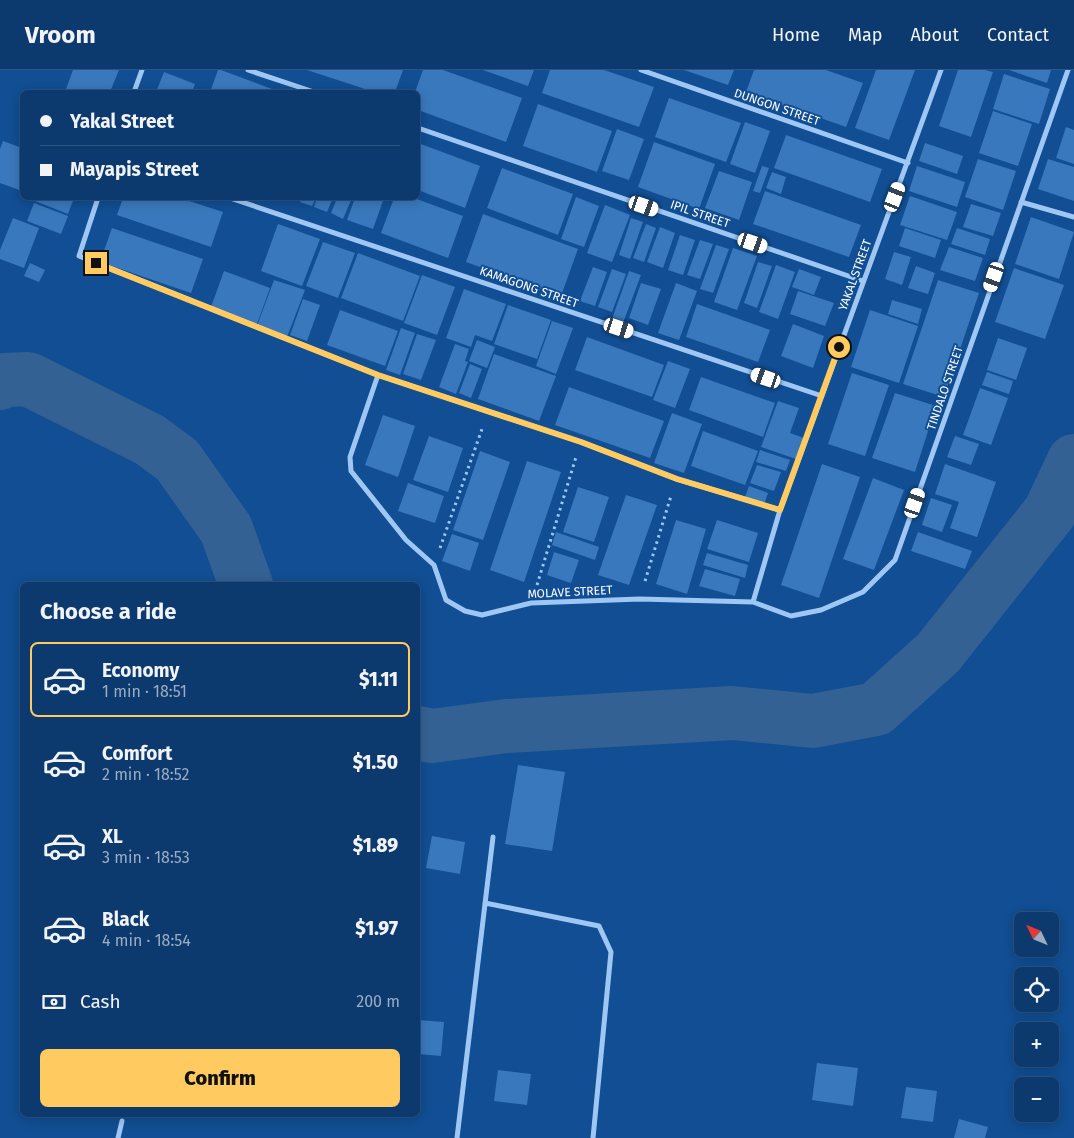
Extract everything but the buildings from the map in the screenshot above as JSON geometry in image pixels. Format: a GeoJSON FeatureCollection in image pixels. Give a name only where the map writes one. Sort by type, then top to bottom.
{"type":"FeatureCollection","features":[{"type":"Feature","properties":{"kind":"street"},"geometry":{"type":"LineString","coordinates":[[135,90],[142,70]]}},
{"type":"Feature","properties":{"kind":"street"},"geometry":{"type":"LineString","coordinates":[[248,70],[308,90]]}},
{"type":"Feature","properties":{"kind":"street","name":"DUNGON STREET"},"geometry":{"type":"LineString","coordinates":[[641,70],[908,164]]}},
{"type":"Feature","properties":{"kind":"street","name":"YAKAL STREET"},"geometry":{"type":"LineString","coordinates":[[753,602],[780,510],[941,70]]}},
{"type":"Feature","properties":{"kind":"street","name":"TINDALO STREET"},"geometry":{"type":"LineString","coordinates":[[753,602],[791,616],[821,610],[862,592],[895,560],[1068,70]]}},
{"type":"Feature","properties":{"kind":"street","name":"IPIL STREET"},"geometry":{"type":"LineString","coordinates":[[420,129],[863,281]]}},
{"type":"Feature","properties":{"kind":"street"},"geometry":{"type":"LineString","coordinates":[[97,200],[78,256],[378,375],[581,442],[677,479],[780,510]]}},
{"type":"Feature","properties":{"kind":"street","name":"KAMAGONG STREET"},"geometry":{"type":"LineString","coordinates":[[236,200],[822,396]]}},
{"type":"Feature","properties":{"kind":"street"},"geometry":{"type":"LineString","coordinates":[[1021,202],[1074,217]]}},
{"type":"Feature","properties":{"kind":"street","name":"MOLAVE STREET"},"geometry":{"type":"LineString","coordinates":[[378,375],[350,457],[351,471],[406,540],[434,565],[446,600],[465,611],[482,615],[531,602],[640,599],[753,602]]}},
{"type":"Feature","properties":{"kind":"street"},"geometry":{"type":"LineString","coordinates":[[457,1138],[493,836]]}},
{"type":"Feature","properties":{"kind":"street"},"geometry":{"type":"LineString","coordinates":[[485,903],[599,926],[611,952],[593,1138]]}},
{"type":"Feature","properties":{"kind":"street"},"geometry":{"type":"LineString","coordinates":[[118,1138],[122,1121]]}},
{"type":"Feature","properties":{"kind":"path"},"geometry":{"type":"LineString","coordinates":[[434,565],[488,412]]}},
{"type":"Feature","properties":{"kind":"path"},"geometry":{"type":"LineString","coordinates":[[531,602],[581,442]]}},
{"type":"Feature","properties":{"kind":"path"},"geometry":{"type":"LineString","coordinates":[[640,599],[677,479]]}},
{"type":"Feature","properties":{"kind":"waterway"},"geometry":{"type":"LineString","coordinates":[[0,383],[3,380],[28,379],[150,440],[177,460],[226,529],[245,582]]}},
{"type":"Feature","properties":{"kind":"waterway"},"geometry":{"type":"LineString","coordinates":[[420,733],[432,736],[507,726],[732,713],[813,721],[876,709],[938,653],[1050,512],[1074,461]]}},
{"type":"Feature","properties":{"kind":"route"},"geometry":{"type":"LineString","coordinates":[[96,263],[378,375],[581,442],[677,479],[780,510],[839,347]]}}]}
